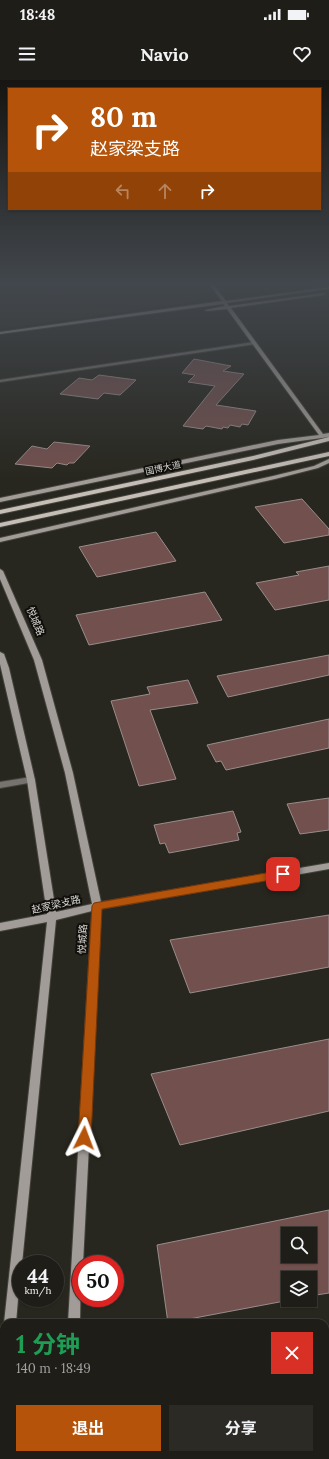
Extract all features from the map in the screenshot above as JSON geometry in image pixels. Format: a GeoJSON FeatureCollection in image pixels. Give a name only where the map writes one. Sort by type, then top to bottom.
{"type":"FeatureCollection","features":[{"type":"Feature","properties":{"kind":"main road","name":"国博大道"},"geometry":{"type":"LineString","coordinates":[[0,512],[253,458],[326,437]]}},
{"type":"Feature","properties":{"kind":"main road"},"geometry":{"type":"LineString","coordinates":[[0,524],[262,467],[329,454]]}},
{"type":"Feature","properties":{"kind":"street"},"geometry":{"type":"LineString","coordinates":[[0,381],[212,349]]}},
{"type":"Feature","properties":{"kind":"street"},"geometry":{"type":"LineString","coordinates":[[259,349],[326,437]]}},
{"type":"Feature","properties":{"kind":"street"},"geometry":{"type":"LineString","coordinates":[[0,500],[278,442],[326,437],[329,435]]}},
{"type":"Feature","properties":{"kind":"street"},"geometry":{"type":"LineString","coordinates":[[0,540],[273,478],[329,461]]}},
{"type":"Feature","properties":{"kind":"street","name":"悦城路"},"geometry":{"type":"LineString","coordinates":[[0,571],[38,660],[69,773],[97,906],[74,1319]]}},
{"type":"Feature","properties":{"kind":"street"},"geometry":{"type":"LineString","coordinates":[[0,654],[5,668],[31,780],[52,917],[10,1319]]}},
{"type":"Feature","properties":{"kind":"street"},"geometry":{"type":"LineString","coordinates":[[0,785],[31,780]]}},
{"type":"Feature","properties":{"kind":"street","name":"赵家梁支路"},"geometry":{"type":"LineString","coordinates":[[0,927],[52,917],[97,906],[329,866]]}},
{"type":"Feature","properties":{"kind":"building"},"geometry":{"type":"Polygon","coordinates":[[[194,359],[231,366],[223,371],[244,374],[216,405],[256,411],[248,425],[242,424],[240,427],[230,425],[228,428],[223,427],[222,429],[206,426],[203,429],[183,426],[215,386],[188,382],[195,375],[182,373],[194,359]]]}},
{"type":"Feature","properties":{"kind":"building"},"geometry":{"type":"Polygon","coordinates":[[[99,375],[136,380],[120,395],[104,393],[98,399],[60,394],[79,378],[92,380],[99,375]]]}},
{"type":"Feature","properties":{"kind":"building"},"geometry":{"type":"Polygon","coordinates":[[[54,442],[90,446],[74,463],[69,463],[67,465],[57,463],[52,468],[15,464],[32,446],[47,449],[54,442]]]}},
{"type":"Feature","properties":{"kind":"building"},"geometry":{"type":"Polygon","coordinates":[[[302,499],[329,529],[329,535],[284,543],[255,507],[302,499]]]}},
{"type":"Feature","properties":{"kind":"building"},"geometry":{"type":"Polygon","coordinates":[[[156,532],[176,561],[97,577],[79,547],[156,532]]]}},
{"type":"Feature","properties":{"kind":"building"},"geometry":{"type":"Polygon","coordinates":[[[329,566],[329,600],[275,610],[256,583],[299,575],[296,572],[329,566]]]}},
{"type":"Feature","properties":{"kind":"building"},"geometry":{"type":"Polygon","coordinates":[[[205,592],[222,620],[89,645],[76,615],[205,592]]]}},
{"type":"Feature","properties":{"kind":"building"},"geometry":{"type":"Polygon","coordinates":[[[329,655],[329,675],[228,697],[217,676],[329,655]]]}},
{"type":"Feature","properties":{"kind":"building"},"geometry":{"type":"Polygon","coordinates":[[[188,680],[198,703],[150,710],[176,779],[139,786],[111,701],[150,694],[147,687],[188,680]]]}},
{"type":"Feature","properties":{"kind":"building"},"geometry":{"type":"Polygon","coordinates":[[[329,719],[329,748],[226,770],[221,761],[216,762],[207,745],[329,719]]]}},
{"type":"Feature","properties":{"kind":"building"},"geometry":{"type":"Polygon","coordinates":[[[329,798],[329,830],[300,834],[287,804],[329,798]]]}},
{"type":"Feature","properties":{"kind":"building"},"geometry":{"type":"Polygon","coordinates":[[[233,811],[241,832],[237,833],[239,840],[169,853],[165,843],[160,844],[154,825],[233,811]]]}},
{"type":"Feature","properties":{"kind":"building"},"geometry":{"type":"Polygon","coordinates":[[[329,915],[329,967],[190,993],[170,940],[329,915]]]}},
{"type":"Feature","properties":{"kind":"building"},"geometry":{"type":"Polygon","coordinates":[[[329,1039],[329,1111],[180,1145],[151,1074],[329,1039]]]}},
{"type":"Feature","properties":{"kind":"building"},"geometry":{"type":"Polygon","coordinates":[[[329,1210],[329,1293],[317,1295],[317,1271],[281,1271],[281,1302],[189,1319],[167,1319],[157,1245],[329,1210]]]}},
{"type":"Feature","properties":{"kind":"route"},"geometry":{"type":"LineString","coordinates":[[84,1138],[97,906],[283,874]]}}]}
